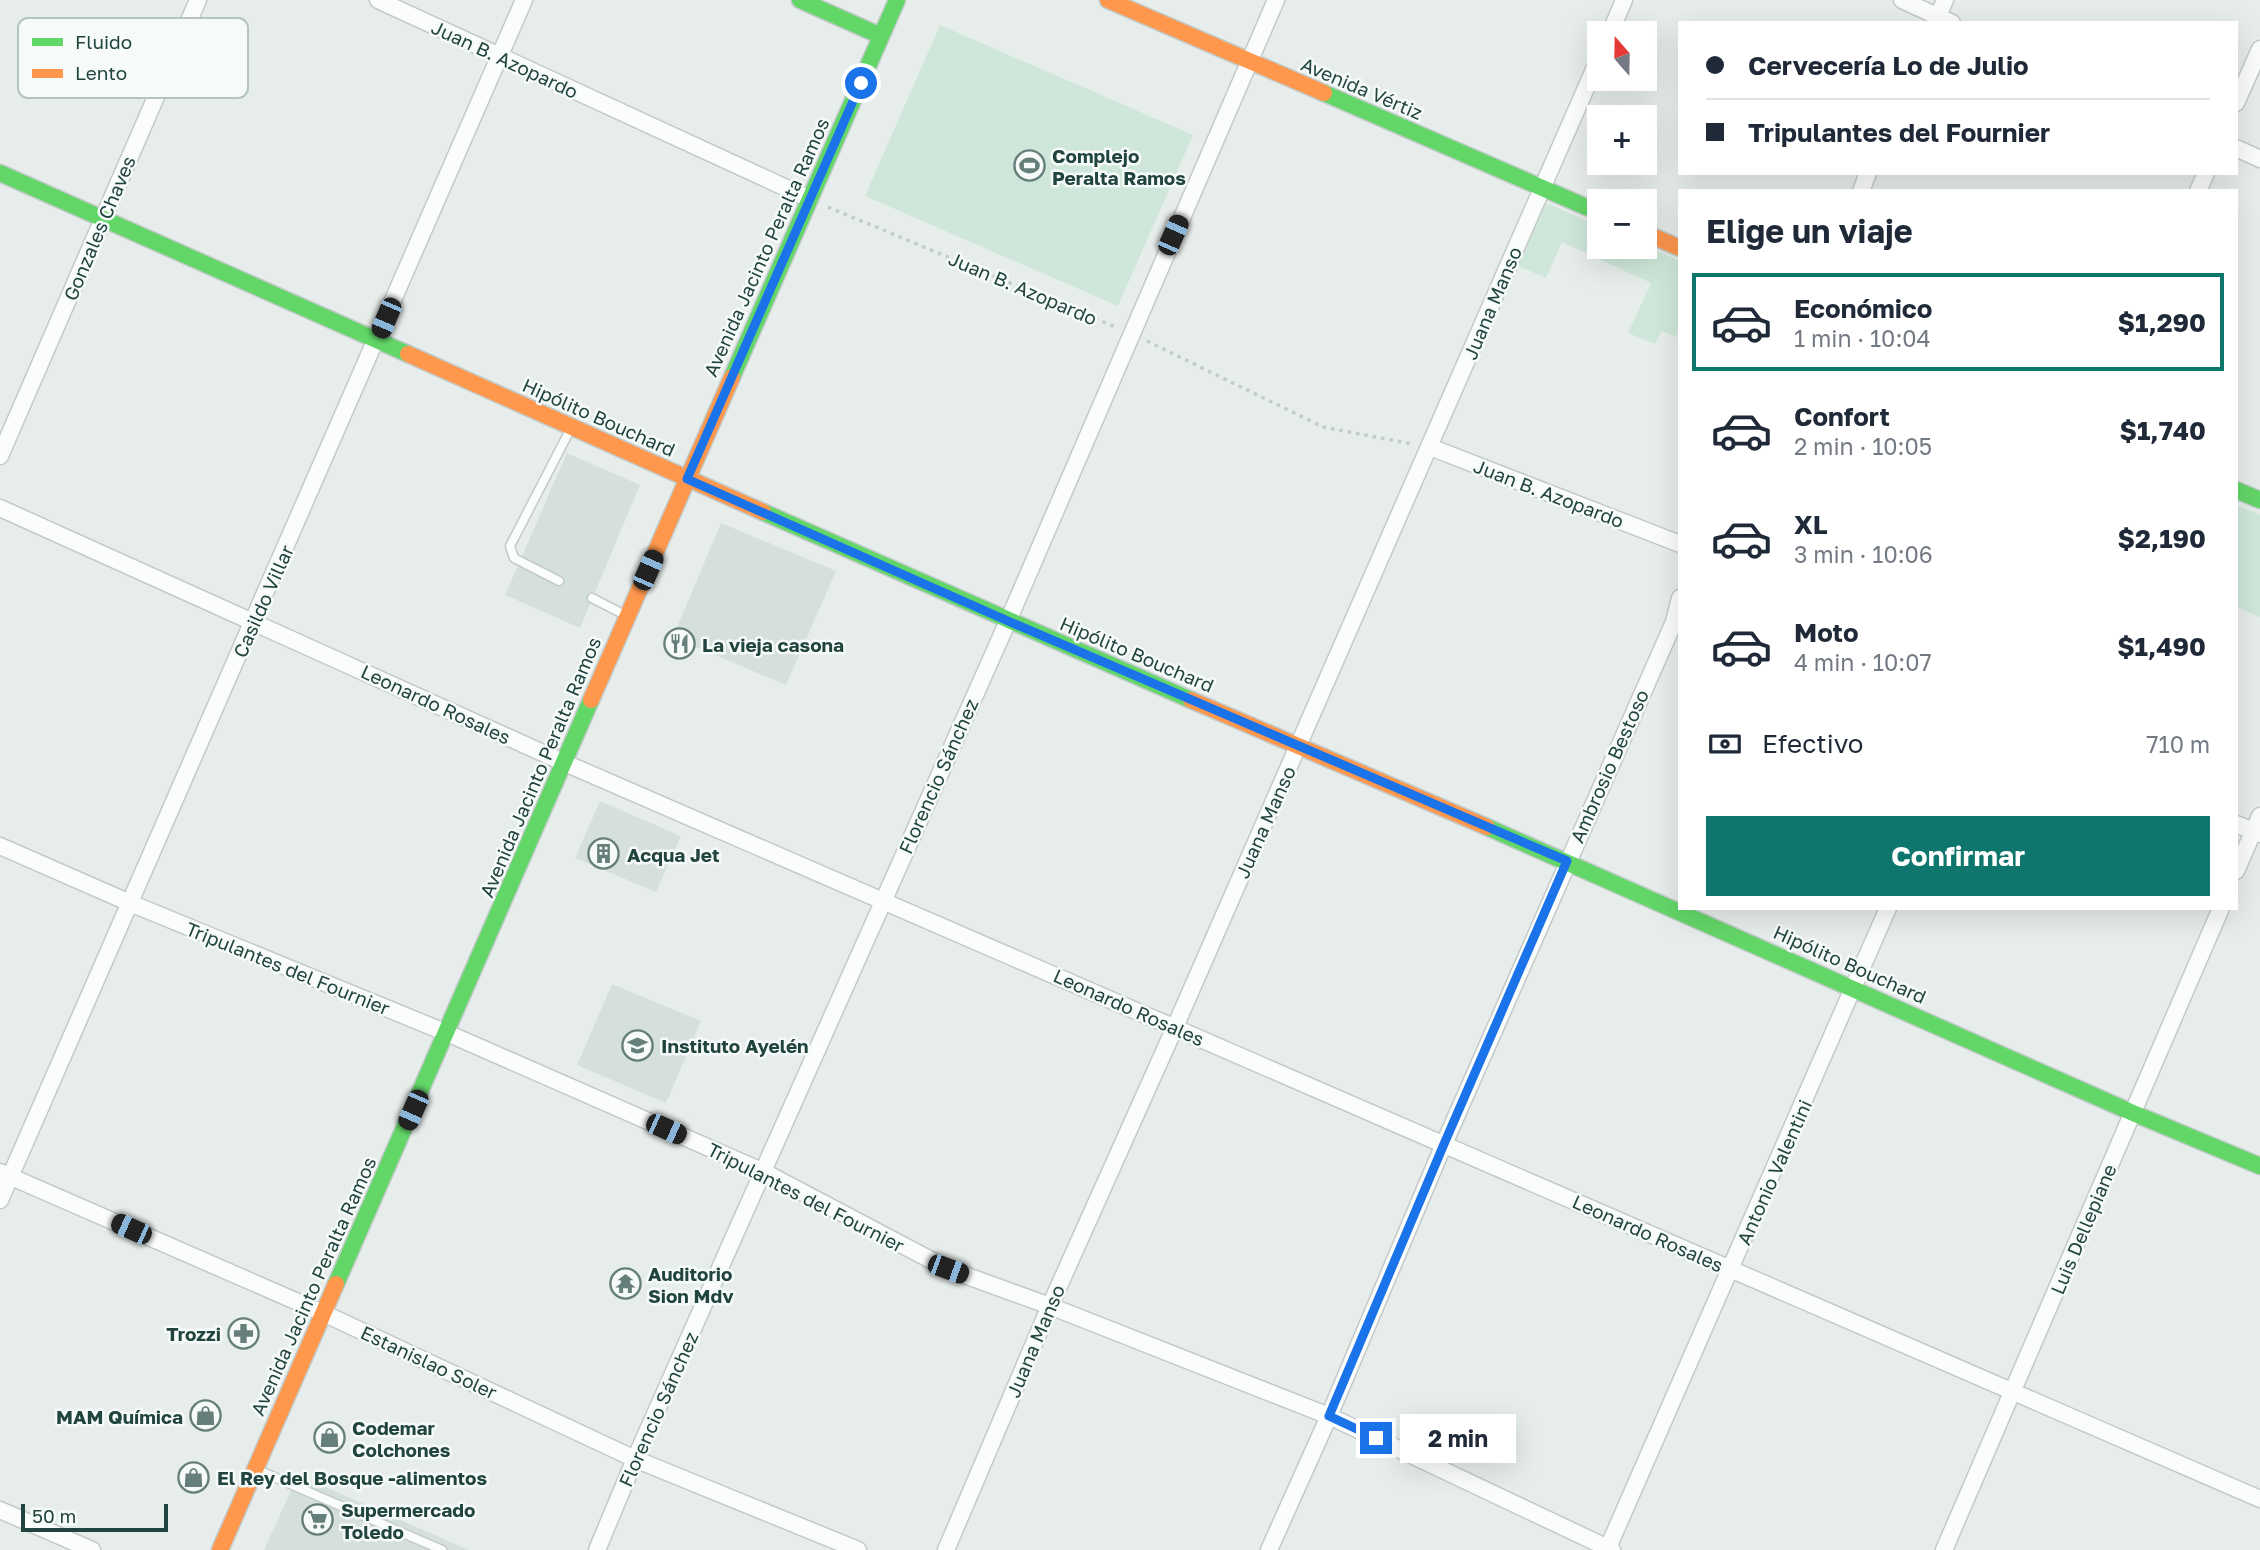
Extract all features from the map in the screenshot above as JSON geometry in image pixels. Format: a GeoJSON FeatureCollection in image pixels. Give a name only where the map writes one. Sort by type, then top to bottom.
{"type":"FeatureCollection","features":[{"type":"Feature","properties":{"kind":"street","name":"Gonzales Chaves"},"geometry":{"type":"LineString","coordinates":[[190,18],[198,0]]}},
{"type":"Feature","properties":{"kind":"street","name":"Juan B. Azopardo"},"geometry":{"type":"LineString","coordinates":[[378,0],[810,199]]}},
{"type":"Feature","properties":{"kind":"street","name":"Casildo Villar"},"geometry":{"type":"LineString","coordinates":[[0,1200],[5,1175],[130,903],[524,0]]}},
{"type":"Feature","properties":{"kind":"street"},"geometry":{"type":"LineString","coordinates":[[800,0],[881,36]]}},
{"type":"Feature","properties":{"kind":"street","name":"Avenida Jacinto Peralta Ramos"},"geometry":{"type":"LineString","coordinates":[[220,1550],[897,0]]}},
{"type":"Feature","properties":{"kind":"street","name":"Avenida Vértiz"},"geometry":{"type":"LineString","coordinates":[[1108,0],[1587,207]]}},
{"type":"Feature","properties":{"kind":"street","name":"Florencio Sánchez"},"geometry":{"type":"LineString","coordinates":[[597,1550],[635,1458],[1008,621],[1130,333],[1276,0]]}},
{"type":"Feature","properties":{"kind":"street"},"geometry":{"type":"LineString","coordinates":[[1614,21],[1624,0]]}},
{"type":"Feature","properties":{"kind":"street"},"geometry":{"type":"LineString","coordinates":[[1902,0],[1942,21],[1945,0]]}},
{"type":"Feature","properties":{"kind":"street"},"geometry":{"type":"LineString","coordinates":[[2238,98],[2260,49]]}},
{"type":"Feature","properties":{"kind":"street","name":"Juana Manso"},"geometry":{"type":"LineString","coordinates":[[946,1550],[1050,1306],[1587,86]]}},
{"type":"Feature","properties":{"kind":"street","name":"Gonzales Chaves"},"geometry":{"type":"LineString","coordinates":[[0,456],[155,98]]}},
{"type":"Feature","properties":{"kind":"street"},"geometry":{"type":"LineString","coordinates":[[2238,149],[2260,159]]}},
{"type":"Feature","properties":{"kind":"street","name":"Hipólito Bouchard"},"geometry":{"type":"LineString","coordinates":[[0,173],[1008,621],[1567,861],[2133,1113],[2260,1166]]}},
{"type":"Feature","properties":{"kind":"street"},"geometry":{"type":"LineString","coordinates":[[1657,238],[1678,247]]}},
{"type":"Feature","properties":{"kind":"street","name":"Juan B. Azopardo"},"geometry":{"type":"LineString","coordinates":[[1430,447],[1678,543]]}},
{"type":"Feature","properties":{"kind":"street"},"geometry":{"type":"LineString","coordinates":[[2238,491],[2260,500]]}},
{"type":"Feature","properties":{"kind":"street","name":"Leonardo Rosales"},"geometry":{"type":"LineString","coordinates":[[0,508],[565,763],[2260,1499]]}},
{"type":"Feature","properties":{"kind":"street","name":"Ambrosio Bestoso"},"geometry":{"type":"LineString","coordinates":[[1269,1550],[1567,861],[1674,622],[1678,606]]}},
{"type":"Feature","properties":{"kind":"street"},"geometry":{"type":"LineString","coordinates":[[2238,824],[2258,827],[2238,867]]}},
{"type":"Feature","properties":{"kind":"street","name":"Tripulantes del Fournier"},"geometry":{"type":"LineString","coordinates":[[0,846],[130,903],[447,1033],[764,1172],[948,1269],[1050,1306],[1329,1416],[1609,1549]]}},
{"type":"Feature","properties":{"kind":"street","name":"Antonio Valentini"},"geometry":{"type":"LineString","coordinates":[[1609,1549],[1887,910]]}},
{"type":"Feature","properties":{"kind":"street","name":"Luis Dellepiane"},"geometry":{"type":"LineString","coordinates":[[1944,1550],[2220,910]]}},
{"type":"Feature","properties":{"kind":"street","name":"Estanislao Soler"},"geometry":{"type":"LineString","coordinates":[[5,1175],[323,1313],[635,1458],[858,1550]]}},
{"type":"Feature","properties":{"kind":"street"},"geometry":{"type":"LineString","coordinates":[[0,1510],[92,1550]]}},
{"type":"Feature","properties":{"kind":"lane"},"geometry":{"type":"LineString","coordinates":[[559,581],[514,558],[510,546],[572,427]]}},
{"type":"Feature","properties":{"kind":"lane"},"geometry":{"type":"LineString","coordinates":[[592,598],[628,616]]}},
{"type":"Feature","properties":{"kind":"lane"},"geometry":{"type":"LineString","coordinates":[[256,1468],[442,1550]]}},
{"type":"Feature","properties":{"kind":"path","name":"Juan B. Azopardo"},"geometry":{"type":"LineString","coordinates":[[810,199],[1130,333],[1323,427],[1430,447]]}},
{"type":"Feature","properties":{"kind":"shaded area"},"geometry":{"type":"Polygon","coordinates":[[[567,453],[640,485],[580,628],[505,595],[567,453]]]}},
{"type":"Feature","properties":{"kind":"shaded area"},"geometry":{"type":"Polygon","coordinates":[[[721,523],[836,571],[786,685],[673,637],[721,523]]]}},
{"type":"Feature","properties":{"kind":"shaded area"},"geometry":{"type":"Polygon","coordinates":[[[600,801],[681,836],[656,892],[575,858],[600,801]]]}},
{"type":"Feature","properties":{"kind":"shaded area","name":"Instituto Ayelén"},"geometry":{"type":"Polygon","coordinates":[[[612,984],[701,1021],[666,1103],[577,1065],[612,984]]]}},
{"type":"Feature","properties":{"kind":"shaded area","name":"Supermercado Toledo"},"geometry":{"type":"Polygon","coordinates":[[[298,1475],[469,1550],[264,1550],[298,1475]]]}},
{"type":"Feature","properties":{"kind":"green space","name":"Complejo Peralta Ramos"},"geometry":{"type":"Polygon","coordinates":[[[940,25],[1193,135],[1118,306],[865,196],[940,25]]]}},
{"type":"Feature","properties":{"kind":"green space"},"geometry":{"type":"Polygon","coordinates":[[[1546,203],[1587,221],[1587,254],[1562,242],[1546,278],[1518,266],[1546,203]]]}},
{"type":"Feature","properties":{"kind":"green space"},"geometry":{"type":"Polygon","coordinates":[[[1657,251],[1678,260],[1678,332],[1675,337],[1662,331],[1655,344],[1628,333],[1651,283],[1599,259],[1657,259],[1657,251]]]}},
{"type":"Feature","properties":{"kind":"green space"},"geometry":{"type":"Polygon","coordinates":[[[2238,506],[2260,515],[2260,617],[2238,607],[2238,506]]]}},
{"type":"Feature","properties":{"kind":"traffic: fast"},"geometry":{"type":"LineString","coordinates":[[800,0],[881,36]]}},
{"type":"Feature","properties":{"kind":"traffic: fast"},"geometry":{"type":"LineString","coordinates":[[732,377],[897,0]]}},
{"type":"Feature","properties":{"kind":"traffic: fast"},"geometry":{"type":"LineString","coordinates":[[1324,93],[1587,207]]}},
{"type":"Feature","properties":{"kind":"traffic: fast"},"geometry":{"type":"LineString","coordinates":[[0,173],[408,354]]}},
{"type":"Feature","properties":{"kind":"traffic: fast"},"geometry":{"type":"LineString","coordinates":[[2238,491],[2260,500]]}},
{"type":"Feature","properties":{"kind":"traffic: fast"},"geometry":{"type":"LineString","coordinates":[[763,512],[1191,700]]}},
{"type":"Feature","properties":{"kind":"traffic: fast"},"geometry":{"type":"LineString","coordinates":[[336,1284],[591,700]]}},
{"type":"Feature","properties":{"kind":"traffic: fast"},"geometry":{"type":"LineString","coordinates":[[1487,827],[2133,1113],[2260,1166]]}},
{"type":"Feature","properties":{"kind":"traffic: slow"},"geometry":{"type":"LineString","coordinates":[[1108,0],[1324,93]]}},
{"type":"Feature","properties":{"kind":"traffic: slow"},"geometry":{"type":"LineString","coordinates":[[1657,238],[1678,247]]}},
{"type":"Feature","properties":{"kind":"traffic: slow"},"geometry":{"type":"LineString","coordinates":[[408,354],[763,512]]}},
{"type":"Feature","properties":{"kind":"traffic: slow"},"geometry":{"type":"LineString","coordinates":[[591,700],[732,377]]}},
{"type":"Feature","properties":{"kind":"traffic: slow"},"geometry":{"type":"LineString","coordinates":[[1191,700],[1487,827]]}},
{"type":"Feature","properties":{"kind":"traffic: slow"},"geometry":{"type":"LineString","coordinates":[[220,1550],[336,1284]]}},
{"type":"Feature","properties":{"kind":"place","name":"Complejo Peralta Ramos"},"geometry":{"type":"Point","coordinates":[1029,166]}},
{"type":"Feature","properties":{"kind":"place","name":"La vieja casona"},"geometry":{"type":"Point","coordinates":[679,644]}},
{"type":"Feature","properties":{"kind":"place","name":"Acqua Jet"},"geometry":{"type":"Point","coordinates":[604,854]}},
{"type":"Feature","properties":{"kind":"place","name":"Instituto Ayelén"},"geometry":{"type":"Point","coordinates":[638,1045]}},
{"type":"Feature","properties":{"kind":"place","name":"Auditorio Sion Mdv"},"geometry":{"type":"Point","coordinates":[625,1284]}},
{"type":"Feature","properties":{"kind":"place","name":"Trozzi"},"geometry":{"type":"Point","coordinates":[244,1333]}},
{"type":"Feature","properties":{"kind":"place","name":"MAM Química"},"geometry":{"type":"Point","coordinates":[206,1416]}},
{"type":"Feature","properties":{"kind":"place","name":"Codemar Colchones"},"geometry":{"type":"Point","coordinates":[329,1438]}},
{"type":"Feature","properties":{"kind":"place","name":"El Rey del Bosque -alimentos"},"geometry":{"type":"Point","coordinates":[194,1477]}},
{"type":"Feature","properties":{"kind":"place","name":"Supermercado Toledo"},"geometry":{"type":"Point","coordinates":[318,1520]}},
{"type":"Feature","properties":{"kind":"route"},"geometry":{"type":"LineString","coordinates":[[861,83],[687,479],[1008,621],[1567,861],[1329,1416],[1376,1438]]}}]}
